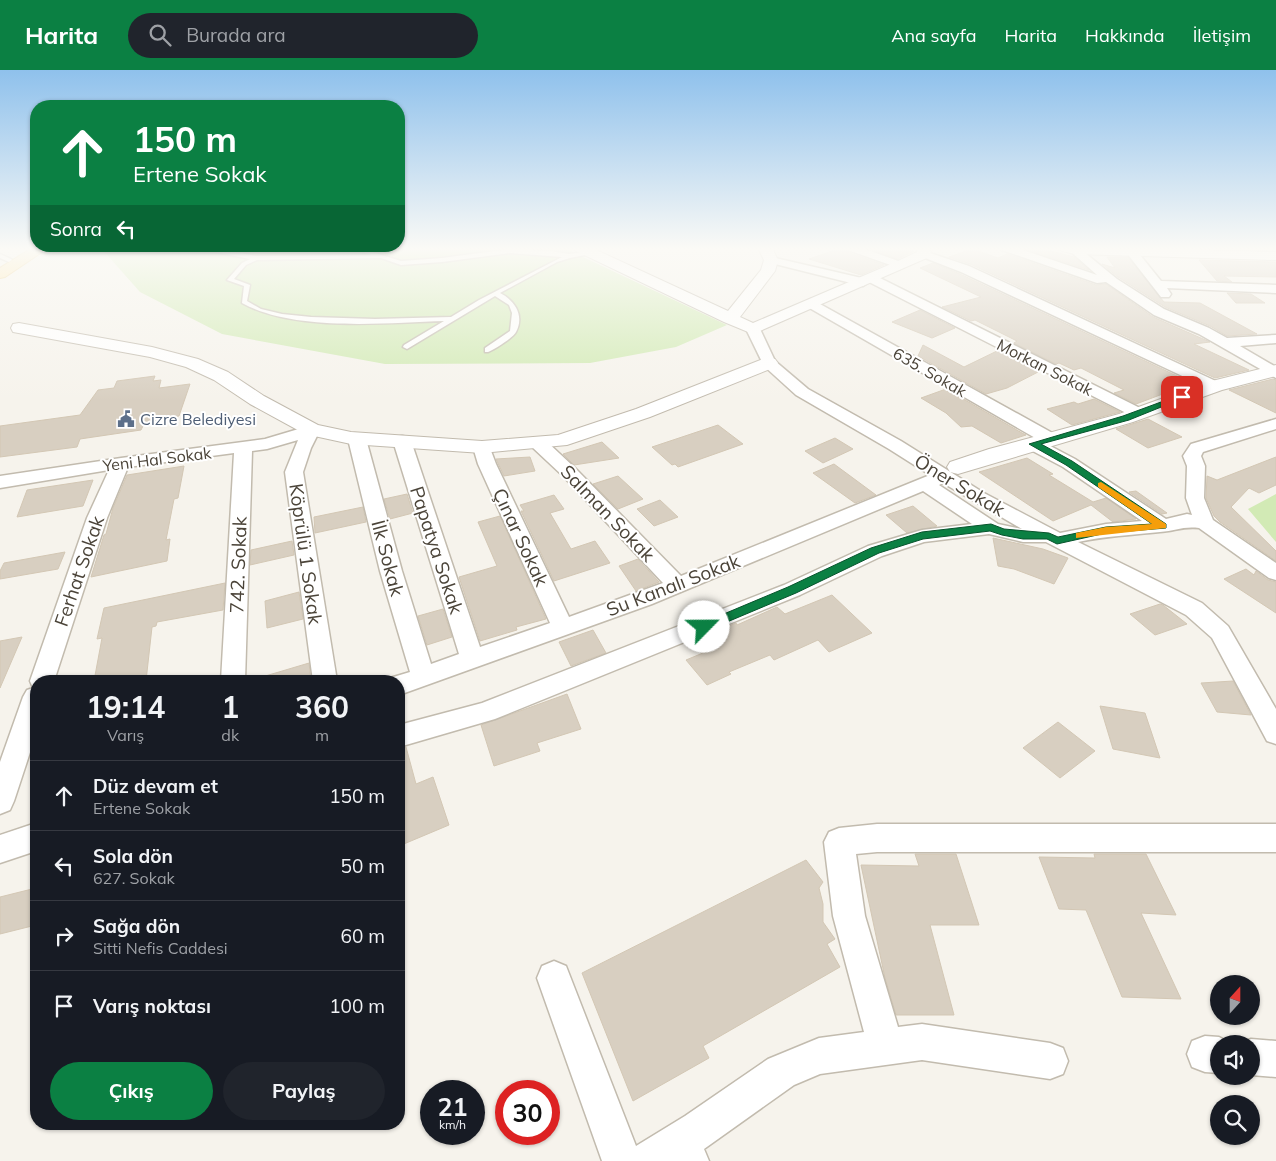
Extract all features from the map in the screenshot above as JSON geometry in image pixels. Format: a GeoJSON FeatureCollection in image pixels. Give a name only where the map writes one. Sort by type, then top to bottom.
{"type":"FeatureCollection","features":[{"type":"Feature","properties":{"kind":"street"},"geometry":{"type":"LineString","coordinates":[[684,299],[752,329],[821,299]]}},
{"type":"Feature","properties":{"kind":"street"},"geometry":{"type":"LineString","coordinates":[[730,319],[746,299]]}},
{"type":"Feature","properties":{"kind":"street","name":"Morkan Sokak"},"geometry":{"type":"LineString","coordinates":[[906,299],[1138,413]]}},
{"type":"Feature","properties":{"kind":"street"},"geometry":{"type":"LineString","coordinates":[[1029,299],[1215,386]]}},
{"type":"Feature","properties":{"kind":"street"},"geometry":{"type":"LineString","coordinates":[[1139,299],[1159,312],[1204,331],[1275,371]]}},
{"type":"Feature","properties":{"kind":"street"},"geometry":{"type":"LineString","coordinates":[[1169,299],[1204,331]]}},
{"type":"Feature","properties":{"kind":"street","name":"635. Sokak"},"geometry":{"type":"LineString","coordinates":[[811,303],[1042,441],[1069,463],[1163,526]]}},
{"type":"Feature","properties":{"kind":"street"},"geometry":{"type":"LineString","coordinates":[[0,327],[20,328],[152,352],[192,364],[221,376],[257,400],[312,430],[357,439],[482,447],[560,441],[643,413],[769,363]]}},
{"type":"Feature","properties":{"kind":"street","name":"Öner Sokak"},"geometry":{"type":"LineString","coordinates":[[752,329],[769,363],[802,392],[895,445],[977,497],[1053,538],[1194,609],[1220,632],[1276,733]]}},
{"type":"Feature","properties":{"kind":"street"},"geometry":{"type":"LineString","coordinates":[[1223,343],[1276,340]]}},
{"type":"Feature","properties":{"kind":"street"},"geometry":{"type":"LineString","coordinates":[[991,528],[942,476],[1042,441],[1138,413],[1215,386],[1275,371]]}},
{"type":"Feature","properties":{"kind":"street"},"geometry":{"type":"LineString","coordinates":[[1205,523],[1195,498],[1196,466],[1192,456],[1197,448],[1276,424]]}},
{"type":"Feature","properties":{"kind":"street","name":"Yeni Hal Sokak"},"geometry":{"type":"LineString","coordinates":[[0,482],[120,463],[267,444],[312,430]]}},
{"type":"Feature","properties":{"kind":"street","name":"Köprülü 1 Sokak"},"geometry":{"type":"LineString","coordinates":[[312,430],[302,448],[294,472],[324,675]]}},
{"type":"Feature","properties":{"kind":"street","name":"İlk Sokak"},"geometry":{"type":"LineString","coordinates":[[357,439],[390,571],[423,676]]}},
{"type":"Feature","properties":{"kind":"street","name":"Papatya Sokak"},"geometry":{"type":"LineString","coordinates":[[402,441],[472,658]]}},
{"type":"Feature","properties":{"kind":"street","name":"Salman Sokak"},"geometry":{"type":"LineString","coordinates":[[538,443],[569,472],[677,585]]}},
{"type":"Feature","properties":{"kind":"street","name":"Çınar Sokak"},"geometry":{"type":"LineString","coordinates":[[482,447],[487,464],[563,626]]}},
{"type":"Feature","properties":{"kind":"street","name":"742. Sokak"},"geometry":{"type":"LineString","coordinates":[[233,675],[243,448]]}},
{"type":"Feature","properties":{"kind":"street","name":"Ferhat Sokak"},"geometry":{"type":"LineString","coordinates":[[44,675],[97,518],[120,463]]}},
{"type":"Feature","properties":{"kind":"street","name":"Su Kanalı Sokak"},"geometry":{"type":"LineString","coordinates":[[405,683],[644,599],[942,476]]}},
{"type":"Feature","properties":{"kind":"street"},"geometry":{"type":"LineString","coordinates":[[405,734],[486,712],[792,590],[875,551],[922,536],[991,528],[1023,536],[1053,538],[1106,530],[1163,526],[1187,520],[1205,523],[1276,573]]}},
{"type":"Feature","properties":{"kind":"street"},"geometry":{"type":"LineString","coordinates":[[0,800],[30,714]]}},
{"type":"Feature","properties":{"kind":"street"},"geometry":{"type":"LineString","coordinates":[[886,1047],[850,916],[839,842],[877,838],[1276,838]]}},
{"type":"Feature","properties":{"kind":"street"},"geometry":{"type":"LineString","coordinates":[[0,849],[30,839]]}},
{"type":"Feature","properties":{"kind":"street"},"geometry":{"type":"LineString","coordinates":[[554,978],[622,1161]]}},
{"type":"Feature","properties":{"kind":"street"},"geometry":{"type":"LineString","coordinates":[[669,1156],[699,1130],[781,1072],[819,1056],[922,1042],[1050,1061]]}},
{"type":"Feature","properties":{"kind":"street"},"geometry":{"type":"LineString","coordinates":[[1260,1058],[1276,1059]]}},
{"type":"Feature","properties":{"kind":"lane"},"geometry":{"type":"LineString","coordinates":[[245,299],[244,302],[248,305],[269,314],[302,318],[354,320],[451,319]]}},
{"type":"Feature","properties":{"kind":"lane"},"geometry":{"type":"LineString","coordinates":[[407,347],[487,299]]}},
{"type":"Feature","properties":{"kind":"lane"},"geometry":{"type":"LineString","coordinates":[[488,350],[513,332],[516,313],[511,302],[505,299]]}},
{"type":"Feature","properties":{"kind":"green space"},"geometry":{"type":"Polygon","coordinates":[[[153,299],[672,299],[727,325],[676,347],[590,363],[385,364],[222,334],[153,299]]]}},
{"type":"Feature","properties":{"kind":"green space"},"geometry":{"type":"Polygon","coordinates":[[[1276,494],[1276,542],[1248,509],[1276,494]]]}},
{"type":"Feature","properties":{"kind":"building"},"geometry":{"type":"Polygon","coordinates":[[[974,299],[1013,299],[1192,383],[1136,404],[1114,393],[1124,390],[1081,368],[1074,370],[1059,363],[1056,364],[1014,343],[1017,341],[975,320],[971,321],[942,307],[974,299]]]}},
{"type":"Feature","properties":{"kind":"building"},"geometry":{"type":"Polygon","coordinates":[[[1045,299],[1127,299],[1153,317],[1210,342],[1194,344],[1249,370],[1215,378],[1045,299]]]}},
{"type":"Feature","properties":{"kind":"building"},"geometry":{"type":"Polygon","coordinates":[[[1152,299],[1162,299],[1164,302],[1200,303],[1257,334],[1227,336],[1210,326],[1165,307],[1152,299]]]}},
{"type":"Feature","properties":{"kind":"building"},"geometry":{"type":"Polygon","coordinates":[[[1232,299],[1259,299],[1265,303],[1236,303],[1232,299]]]}},
{"type":"Feature","properties":{"kind":"building"},"geometry":{"type":"Polygon","coordinates":[[[920,310],[955,328],[932,338],[892,322],[920,310]]]}},
{"type":"Feature","properties":{"kind":"building"},"geometry":{"type":"Polygon","coordinates":[[[923,345],[964,367],[999,350],[1040,371],[1007,388],[986,394],[918,356],[923,345]]]}},
{"type":"Feature","properties":{"kind":"building","name":"Cizre Belediyesi"},"geometry":{"type":"Polygon","coordinates":[[[155,376],[153,381],[161,380],[159,388],[190,384],[179,416],[145,422],[141,430],[80,439],[77,447],[0,457],[0,426],[80,415],[98,390],[114,388],[117,381],[155,376]]]}},
{"type":"Feature","properties":{"kind":"building"},"geometry":{"type":"Polygon","coordinates":[[[1273,379],[1276,380],[1276,413],[1229,390],[1273,379]]]}},
{"type":"Feature","properties":{"kind":"building"},"geometry":{"type":"Polygon","coordinates":[[[946,389],[1026,435],[1001,443],[972,426],[961,427],[946,413],[921,398],[946,389]]]}},
{"type":"Feature","properties":{"kind":"building"},"geometry":{"type":"Polygon","coordinates":[[[1094,399],[1120,412],[1072,425],[1047,409],[1074,402],[1078,404],[1094,399]]]}},
{"type":"Feature","properties":{"kind":"building"},"geometry":{"type":"Polygon","coordinates":[[[1148,419],[1182,437],[1148,448],[1116,429],[1148,419]]]}},
{"type":"Feature","properties":{"kind":"building"},"geometry":{"type":"Polygon","coordinates":[[[718,425],[743,444],[678,467],[675,464],[672,465],[652,447],[718,425]]]}},
{"type":"Feature","properties":{"kind":"building"},"geometry":{"type":"Polygon","coordinates":[[[835,438],[853,449],[823,463],[805,451],[835,438]]]}},
{"type":"Feature","properties":{"kind":"building"},"geometry":{"type":"Polygon","coordinates":[[[602,442],[619,458],[574,465],[563,454],[602,442]]]}},
{"type":"Feature","properties":{"kind":"building"},"geometry":{"type":"Polygon","coordinates":[[[530,457],[535,471],[504,476],[496,459],[530,457]]]}},
{"type":"Feature","properties":{"kind":"building"},"geometry":{"type":"Polygon","coordinates":[[[1276,457],[1276,485],[1259,493],[1249,488],[1231,507],[1276,551],[1276,561],[1220,522],[1214,516],[1206,498],[1207,476],[1217,480],[1276,457]]]}},
{"type":"Feature","properties":{"kind":"building"},"geometry":{"type":"Polygon","coordinates":[[[1027,458],[1053,474],[1049,475],[1093,502],[1106,498],[1136,519],[1113,522],[1091,505],[1053,521],[979,472],[1027,458]]]}},
{"type":"Feature","properties":{"kind":"building"},"geometry":{"type":"Polygon","coordinates":[[[834,464],[876,495],[855,503],[813,473],[834,464]]]}},
{"type":"Feature","properties":{"kind":"building"},"geometry":{"type":"Polygon","coordinates":[[[184,466],[178,498],[174,499],[166,540],[170,539],[167,561],[91,577],[113,508],[127,475],[184,466]]]}},
{"type":"Feature","properties":{"kind":"building"},"geometry":{"type":"Polygon","coordinates":[[[618,476],[643,499],[618,509],[593,484],[618,476]]]}},
{"type":"Feature","properties":{"kind":"building"},"geometry":{"type":"Polygon","coordinates":[[[93,480],[83,506],[17,517],[27,490],[93,480]]]}},
{"type":"Feature","properties":{"kind":"building"},"geometry":{"type":"Polygon","coordinates":[[[1136,491],[1167,513],[1162,514],[1129,492],[1136,491]]]}},
{"type":"Feature","properties":{"kind":"building"},"geometry":{"type":"Polygon","coordinates":[[[407,494],[413,513],[390,519],[384,499],[407,494]]]}},
{"type":"Feature","properties":{"kind":"building"},"geometry":{"type":"Polygon","coordinates":[[[554,495],[564,509],[550,513],[571,549],[595,541],[610,563],[554,581],[521,511],[524,511],[520,505],[554,495]]]}},
{"type":"Feature","properties":{"kind":"building"},"geometry":{"type":"Polygon","coordinates":[[[660,500],[678,517],[654,526],[637,509],[660,500]]]}},
{"type":"Feature","properties":{"kind":"building"},"geometry":{"type":"Polygon","coordinates":[[[913,506],[937,526],[907,533],[886,515],[913,506]]]}},
{"type":"Feature","properties":{"kind":"building"},"geometry":{"type":"Polygon","coordinates":[[[363,507],[366,522],[315,533],[314,517],[363,507]]]}},
{"type":"Feature","properties":{"kind":"building"},"geometry":{"type":"Polygon","coordinates":[[[500,516],[546,619],[516,627],[517,630],[480,641],[459,577],[497,566],[478,522],[500,516]]]}},
{"type":"Feature","properties":{"kind":"building"},"geometry":{"type":"Polygon","coordinates":[[[993,538],[1043,549],[1068,558],[1054,584],[1014,569],[998,566],[993,538]]]}},
{"type":"Feature","properties":{"kind":"building"},"geometry":{"type":"Polygon","coordinates":[[[292,541],[294,555],[250,565],[251,550],[292,541]]]}},
{"type":"Feature","properties":{"kind":"building"},"geometry":{"type":"Polygon","coordinates":[[[65,552],[58,569],[0,579],[0,571],[4,563],[65,552]]]}},
{"type":"Feature","properties":{"kind":"building"},"geometry":{"type":"Polygon","coordinates":[[[638,559],[659,582],[636,591],[619,566],[638,559]]]}},
{"type":"Feature","properties":{"kind":"building"},"geometry":{"type":"Polygon","coordinates":[[[1246,569],[1254,575],[1256,571],[1268,580],[1276,582],[1276,613],[1224,579],[1246,569]]]}},
{"type":"Feature","properties":{"kind":"building"},"geometry":{"type":"Polygon","coordinates":[[[225,583],[223,610],[157,622],[156,626],[152,627],[147,675],[95,675],[102,638],[97,639],[104,608],[225,583]]]}},
{"type":"Feature","properties":{"kind":"building"},"geometry":{"type":"Polygon","coordinates":[[[299,592],[303,619],[267,628],[265,601],[299,592]]]}},
{"type":"Feature","properties":{"kind":"building"},"geometry":{"type":"Polygon","coordinates":[[[832,595],[872,633],[829,652],[818,640],[774,660],[770,655],[729,672],[731,674],[707,685],[686,660],[715,648],[705,636],[736,623],[737,625],[777,607],[785,614],[832,595]]]}},
{"type":"Feature","properties":{"kind":"building"},"geometry":{"type":"Polygon","coordinates":[[[1160,604],[1187,624],[1155,635],[1130,614],[1160,604]]]}},
{"type":"Feature","properties":{"kind":"building"},"geometry":{"type":"Polygon","coordinates":[[[443,609],[452,637],[427,645],[418,616],[443,609]]]}},
{"type":"Feature","properties":{"kind":"building"},"geometry":{"type":"Polygon","coordinates":[[[593,630],[606,653],[571,666],[559,642],[593,630]]]}},
{"type":"Feature","properties":{"kind":"building"},"geometry":{"type":"Polygon","coordinates":[[[22,637],[0,688],[0,641],[22,637]]]}},
{"type":"Feature","properties":{"kind":"building"},"geometry":{"type":"Polygon","coordinates":[[[309,663],[310,675],[269,675],[309,663]]]}},
{"type":"Feature","properties":{"kind":"building"},"geometry":{"type":"Polygon","coordinates":[[[1233,681],[1251,715],[1217,712],[1201,683],[1233,681]]]}},
{"type":"Feature","properties":{"kind":"building"},"geometry":{"type":"Polygon","coordinates":[[[567,694],[581,729],[537,743],[540,751],[494,766],[481,725],[567,694]]]}},
{"type":"Feature","properties":{"kind":"building"},"geometry":{"type":"Polygon","coordinates":[[[1100,706],[1145,713],[1160,758],[1113,749],[1100,706]]]}},
{"type":"Feature","properties":{"kind":"building"},"geometry":{"type":"Polygon","coordinates":[[[1058,722],[1095,751],[1060,778],[1023,748],[1058,722]]]}},
{"type":"Feature","properties":{"kind":"building"},"geometry":{"type":"Polygon","coordinates":[[[405,747],[416,784],[433,777],[449,825],[405,843],[405,747]]]}},
{"type":"Feature","properties":{"kind":"building"},"geometry":{"type":"Polygon","coordinates":[[[915,854],[956,854],[979,925],[930,925],[954,1015],[896,1015],[885,978],[861,865],[919,866],[915,854]]]}},
{"type":"Feature","properties":{"kind":"building"},"geometry":{"type":"Polygon","coordinates":[[[1094,854],[1146,854],[1176,915],[1141,913],[1181,999],[1122,997],[1086,910],[1059,909],[1039,857],[1095,858],[1094,854]]]}},
{"type":"Feature","properties":{"kind":"building"},"geometry":{"type":"Polygon","coordinates":[[[806,860],[823,882],[819,888],[823,904],[823,922],[835,939],[827,944],[840,967],[703,1046],[709,1058],[633,1101],[582,973],[806,860]]]}},
{"type":"Feature","properties":{"kind":"building"},"geometry":{"type":"Polygon","coordinates":[[[30,890],[30,926],[0,934],[0,897],[30,890]]]}},
{"type":"Feature","properties":{"kind":"slow traffic"},"geometry":{"type":"LineString","coordinates":[[1079,536],[1106,530],[1163,526],[1101,485]]}},
{"type":"Feature","properties":{"kind":"place","name":"Cizre Belediyesi"},"geometry":{"type":"Point","coordinates":[126,419]}},
{"type":"Feature","properties":{"kind":"route"},"geometry":{"type":"LineString","coordinates":[[704,627],[792,590],[875,551],[922,536],[942,532],[991,528],[1023,536],[1049,536],[1057,540],[1106,530],[1163,526],[1069,463],[1033,444],[1126,418],[1182,397]]}}]}
